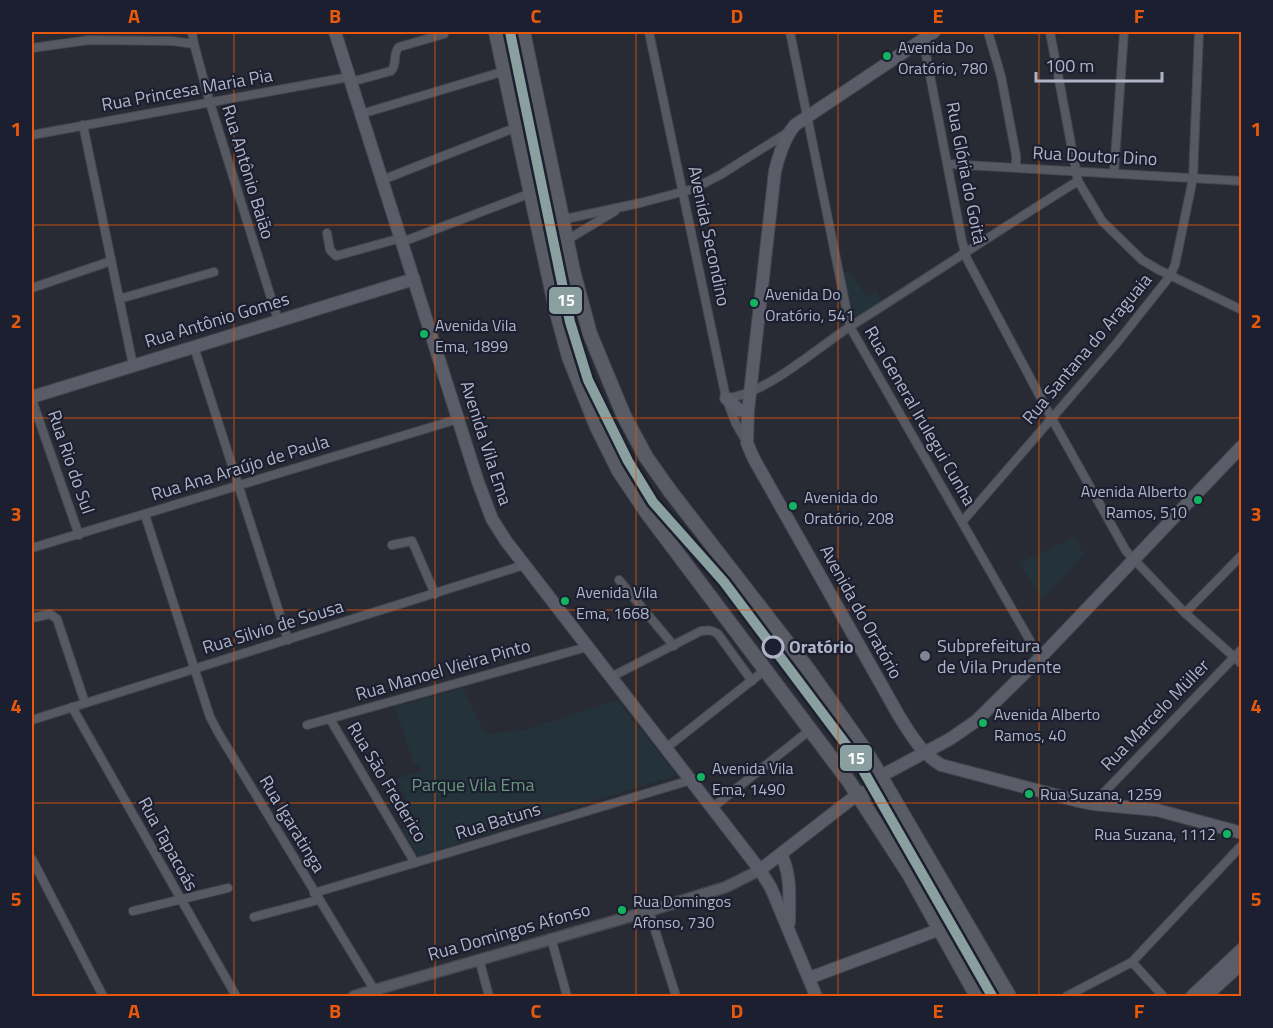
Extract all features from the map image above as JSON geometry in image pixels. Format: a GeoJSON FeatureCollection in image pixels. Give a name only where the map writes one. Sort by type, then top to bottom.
{"type":"FeatureCollection","features":[{"type":"Feature","properties":{"kind":"main road","name":"Avenida Vila Ema"},"geometry":{"type":"LineString","coordinates":[[335,32],[486,505],[497,528],[760,870],[771,888],[816,996]]}},
{"type":"Feature","properties":{"kind":"main road"},"geometry":{"type":"LineString","coordinates":[[496,32],[556,309],[569,357],[601,436],[648,514],[858,794],[909,874],[975,996]]}},
{"type":"Feature","properties":{"kind":"main road"},"geometry":{"type":"LineString","coordinates":[[523,32],[573,271],[590,334],[624,416],[646,457],[669,491],[810,672],[881,776],[1009,996]]}},
{"type":"Feature","properties":{"kind":"main road","name":"Avenida do Oratório"},"geometry":{"type":"LineString","coordinates":[[925,754],[912,737],[888,696],[747,443],[748,411],[775,171],[779,155],[790,131],[934,32]]}},
{"type":"Feature","properties":{"kind":"main road","name":"Rua Antônio Gomes"},"geometry":{"type":"LineString","coordinates":[[32,398],[414,279]]}},
{"type":"Feature","properties":{"kind":"main road"},"geometry":{"type":"LineString","coordinates":[[726,398],[739,410],[748,411]]}},
{"type":"Feature","properties":{"kind":"main road"},"geometry":{"type":"LineString","coordinates":[[881,776],[925,754],[976,721],[1040,658],[1242,446]]}},
{"type":"Feature","properties":{"kind":"main road"},"geometry":{"type":"LineString","coordinates":[[925,754],[941,765],[1093,804],[1157,810],[1242,833]]}},
{"type":"Feature","properties":{"kind":"main road"},"geometry":{"type":"LineString","coordinates":[[858,794],[874,792],[882,799],[929,860]]}},
{"type":"Feature","properties":{"kind":"main road","name":"Rua Domingos Afonso"},"geometry":{"type":"LineString","coordinates":[[760,870],[858,794]]}},
{"type":"Feature","properties":{"kind":"main road"},"geometry":{"type":"LineString","coordinates":[[782,854],[789,879],[789,930]]}},
{"type":"Feature","properties":{"kind":"main road"},"geometry":{"type":"LineString","coordinates":[[809,978],[938,930],[962,915]]}},
{"type":"Feature","properties":{"kind":"main road"},"geometry":{"type":"LineString","coordinates":[[1192,996],[1242,950]]}},
{"type":"Feature","properties":{"kind":"main road"},"geometry":{"type":"LineString","coordinates":[[1206,996],[1242,963]]}},
{"type":"Feature","properties":{"kind":"street","name":"Rua Antônio Baião"},"geometry":{"type":"LineString","coordinates":[[192,32],[210,103],[278,320]]}},
{"type":"Feature","properties":{"kind":"street","name":"Avenida Secondino"},"geometry":{"type":"LineString","coordinates":[[649,32],[726,398],[736,424],[747,443]]}},
{"type":"Feature","properties":{"kind":"street","name":"Rua General Irulegui Cunha"},"geometry":{"type":"LineString","coordinates":[[790,32],[850,327],[1040,658]]}},
{"type":"Feature","properties":{"kind":"street"},"geometry":{"type":"LineString","coordinates":[[988,32],[1001,76],[1016,155],[1016,168]]}},
{"type":"Feature","properties":{"kind":"street"},"geometry":{"type":"LineString","coordinates":[[1050,32],[1078,176],[1102,221],[1142,260],[1242,310]]}},
{"type":"Feature","properties":{"kind":"street"},"geometry":{"type":"LineString","coordinates":[[1114,173],[1124,32]]}},
{"type":"Feature","properties":{"kind":"street","name":"Rua Santana do Araguaia"},"geometry":{"type":"LineString","coordinates":[[962,522],[1116,344],[1170,276],[1175,265],[1193,178],[1199,32]]}},
{"type":"Feature","properties":{"kind":"street","name":"Rua Princesa Maria Pia"},"geometry":{"type":"LineString","coordinates":[[32,135],[350,80],[391,70],[394,65],[395,51],[399,47],[444,34]]}},
{"type":"Feature","properties":{"kind":"street","name":"Rua Glória do Goitá"},"geometry":{"type":"LineString","coordinates":[[923,39],[964,253],[1118,539],[1133,560],[1185,613],[1242,664]]}},
{"type":"Feature","properties":{"kind":"street"},"geometry":{"type":"LineString","coordinates":[[32,48],[89,40],[194,44]]}},
{"type":"Feature","properties":{"kind":"street"},"geometry":{"type":"LineString","coordinates":[[361,114],[505,71]]}},
{"type":"Feature","properties":{"kind":"street"},"geometry":{"type":"LineString","coordinates":[[83,125],[133,365]]}},
{"type":"Feature","properties":{"kind":"street"},"geometry":{"type":"LineString","coordinates":[[382,180],[517,127]]}},
{"type":"Feature","properties":{"kind":"street"},"geometry":{"type":"LineString","coordinates":[[537,225],[621,207],[703,185],[790,131]]}},
{"type":"Feature","properties":{"kind":"street","name":"Rua Doutor Dino"},"geometry":{"type":"LineString","coordinates":[[947,164],[1016,168],[1078,176],[1114,173],[1242,180]]}},
{"type":"Feature","properties":{"kind":"street"},"geometry":{"type":"LineString","coordinates":[[726,398],[737,398],[751,392],[787,370],[1078,176]]}},
{"type":"Feature","properties":{"kind":"street"},"geometry":{"type":"LineString","coordinates":[[327,233],[330,250],[336,256],[401,240],[531,193]]}},
{"type":"Feature","properties":{"kind":"street"},"geometry":{"type":"LineString","coordinates":[[567,240],[621,207]]}},
{"type":"Feature","properties":{"kind":"street"},"geometry":{"type":"LineString","coordinates":[[32,288],[111,261]]}},
{"type":"Feature","properties":{"kind":"street"},"geometry":{"type":"LineString","coordinates":[[119,299],[214,272]]}},
{"type":"Feature","properties":{"kind":"street"},"geometry":{"type":"LineString","coordinates":[[194,347],[288,640]]}},
{"type":"Feature","properties":{"kind":"street","name":"Rua Rio do Sul"},"geometry":{"type":"LineString","coordinates":[[32,398],[79,535]]}},
{"type":"Feature","properties":{"kind":"street","name":"Rua Ana Araújo de Paula"},"geometry":{"type":"LineString","coordinates":[[32,548],[458,418]]}},
{"type":"Feature","properties":{"kind":"street","name":"Rua Igaratinga"},"geometry":{"type":"LineString","coordinates":[[145,515],[210,717],[376,993]]}},
{"type":"Feature","properties":{"kind":"street"},"geometry":{"type":"LineString","coordinates":[[392,545],[412,541],[435,594]]}},
{"type":"Feature","properties":{"kind":"street"},"geometry":{"type":"LineString","coordinates":[[1185,613],[1242,555]]}},
{"type":"Feature","properties":{"kind":"street","name":"Rua Silvio de Sousa"},"geometry":{"type":"LineString","coordinates":[[32,720],[524,565]]}},
{"type":"Feature","properties":{"kind":"street"},"geometry":{"type":"LineString","coordinates":[[619,580],[674,646]]}},
{"type":"Feature","properties":{"kind":"street"},"geometry":{"type":"LineString","coordinates":[[32,618],[47,614],[56,616],[85,703]]}},
{"type":"Feature","properties":{"kind":"street"},"geometry":{"type":"LineString","coordinates":[[611,677],[701,631],[713,631],[718,634],[752,681]]}},
{"type":"Feature","properties":{"kind":"street","name":"Rua Manoel Vieira Pinto"},"geometry":{"type":"LineString","coordinates":[[306,725],[588,647]]}},
{"type":"Feature","properties":{"kind":"street","name":"Rua Marcelo Müller"},"geometry":{"type":"LineString","coordinates":[[1093,804],[1242,649]]}},
{"type":"Feature","properties":{"kind":"street"},"geometry":{"type":"LineString","coordinates":[[666,748],[765,670]]}},
{"type":"Feature","properties":{"kind":"street","name":"Rua Tapacoás"},"geometry":{"type":"LineString","coordinates":[[72,707],[236,996]]}},
{"type":"Feature","properties":{"kind":"street","name":"Rua São Frederico"},"geometry":{"type":"LineString","coordinates":[[330,719],[415,863]]}},
{"type":"Feature","properties":{"kind":"street"},"geometry":{"type":"LineString","coordinates":[[712,808],[810,730]]}},
{"type":"Feature","properties":{"kind":"street","name":"Rua Batuns"},"geometry":{"type":"LineString","coordinates":[[254,917],[415,863],[691,780]]}},
{"type":"Feature","properties":{"kind":"street"},"geometry":{"type":"LineString","coordinates":[[1067,996],[1132,962],[1242,845]]}},
{"type":"Feature","properties":{"kind":"street"},"geometry":{"type":"LineString","coordinates":[[32,859],[103,996]]}},
{"type":"Feature","properties":{"kind":"street","name":"Rua Domingos Afonso"},"geometry":{"type":"LineString","coordinates":[[354,996],[376,993],[479,959],[649,911],[726,887],[760,870]]}},
{"type":"Feature","properties":{"kind":"street"},"geometry":{"type":"LineString","coordinates":[[133,911],[228,888]]}},
{"type":"Feature","properties":{"kind":"street"},"geometry":{"type":"LineString","coordinates":[[649,911],[676,996]]}},
{"type":"Feature","properties":{"kind":"street"},"geometry":{"type":"LineString","coordinates":[[550,938],[567,996]]}},
{"type":"Feature","properties":{"kind":"street"},"geometry":{"type":"LineString","coordinates":[[479,959],[489,996]]}},
{"type":"Feature","properties":{"kind":"street"},"geometry":{"type":"LineString","coordinates":[[1132,962],[1163,996]]}},
{"type":"Feature","properties":{"kind":"green space"},"geometry":{"type":"Polygon","coordinates":[[[849,270],[867,297],[876,291],[883,302],[856,321],[843,276],[849,270]]]}},
{"type":"Feature","properties":{"kind":"green space"},"geometry":{"type":"Polygon","coordinates":[[[1075,537],[1084,555],[1042,599],[1019,563],[1075,537]]]}},
{"type":"Feature","properties":{"kind":"green space","name":"Parque Vila Ema"},"geometry":{"type":"Polygon","coordinates":[[[463,688],[485,734],[524,730],[616,700],[677,775],[418,856],[401,829],[417,823],[396,779],[422,771],[419,764],[414,765],[395,707],[463,688]]]}},
{"type":"Feature","properties":{"kind":"transit line","name":"15"},"geometry":{"type":"LineString","coordinates":[[510,32],[570,322],[588,380],[628,461],[653,502],[724,582],[856,758],[992,996]]}},
{"type":"Feature","properties":{"kind":"place","name":"Avenida Do Oratório, 780"},"geometry":{"type":"Point","coordinates":[887,56]}},
{"type":"Feature","properties":{"kind":"place","name":"Avenida Do Oratório, 541"},"geometry":{"type":"Point","coordinates":[754,303]}},
{"type":"Feature","properties":{"kind":"place","name":"Avenida Vila Ema, 1899"},"geometry":{"type":"Point","coordinates":[424,334]}},
{"type":"Feature","properties":{"kind":"place","name":"Avenida Alberto Ramos, 510"},"geometry":{"type":"Point","coordinates":[1198,500]}},
{"type":"Feature","properties":{"kind":"place","name":"Avenida do Oratório, 208"},"geometry":{"type":"Point","coordinates":[793,506]}},
{"type":"Feature","properties":{"kind":"place","name":"Avenida Vila Ema, 1668"},"geometry":{"type":"Point","coordinates":[565,601]}},
{"type":"Feature","properties":{"kind":"place","name":"Oratório"},"geometry":{"type":"Point","coordinates":[773,647]}},
{"type":"Feature","properties":{"kind":"place","name":"Subprefeitura de Vila Prudente"},"geometry":{"type":"Point","coordinates":[925,656]}},
{"type":"Feature","properties":{"kind":"place","name":"Avenida Alberto Ramos, 40"},"geometry":{"type":"Point","coordinates":[983,723]}},
{"type":"Feature","properties":{"kind":"place","name":"Avenida Vila Ema, 1490"},"geometry":{"type":"Point","coordinates":[701,777]}},
{"type":"Feature","properties":{"kind":"place","name":"Rua Suzana, 1259"},"geometry":{"type":"Point","coordinates":[1029,794]}},
{"type":"Feature","properties":{"kind":"place","name":"Rua Suzana, 1112"},"geometry":{"type":"Point","coordinates":[1227,834]}},
{"type":"Feature","properties":{"kind":"place","name":"Rua Domingos Afonso, 730"},"geometry":{"type":"Point","coordinates":[622,910]}}]}
